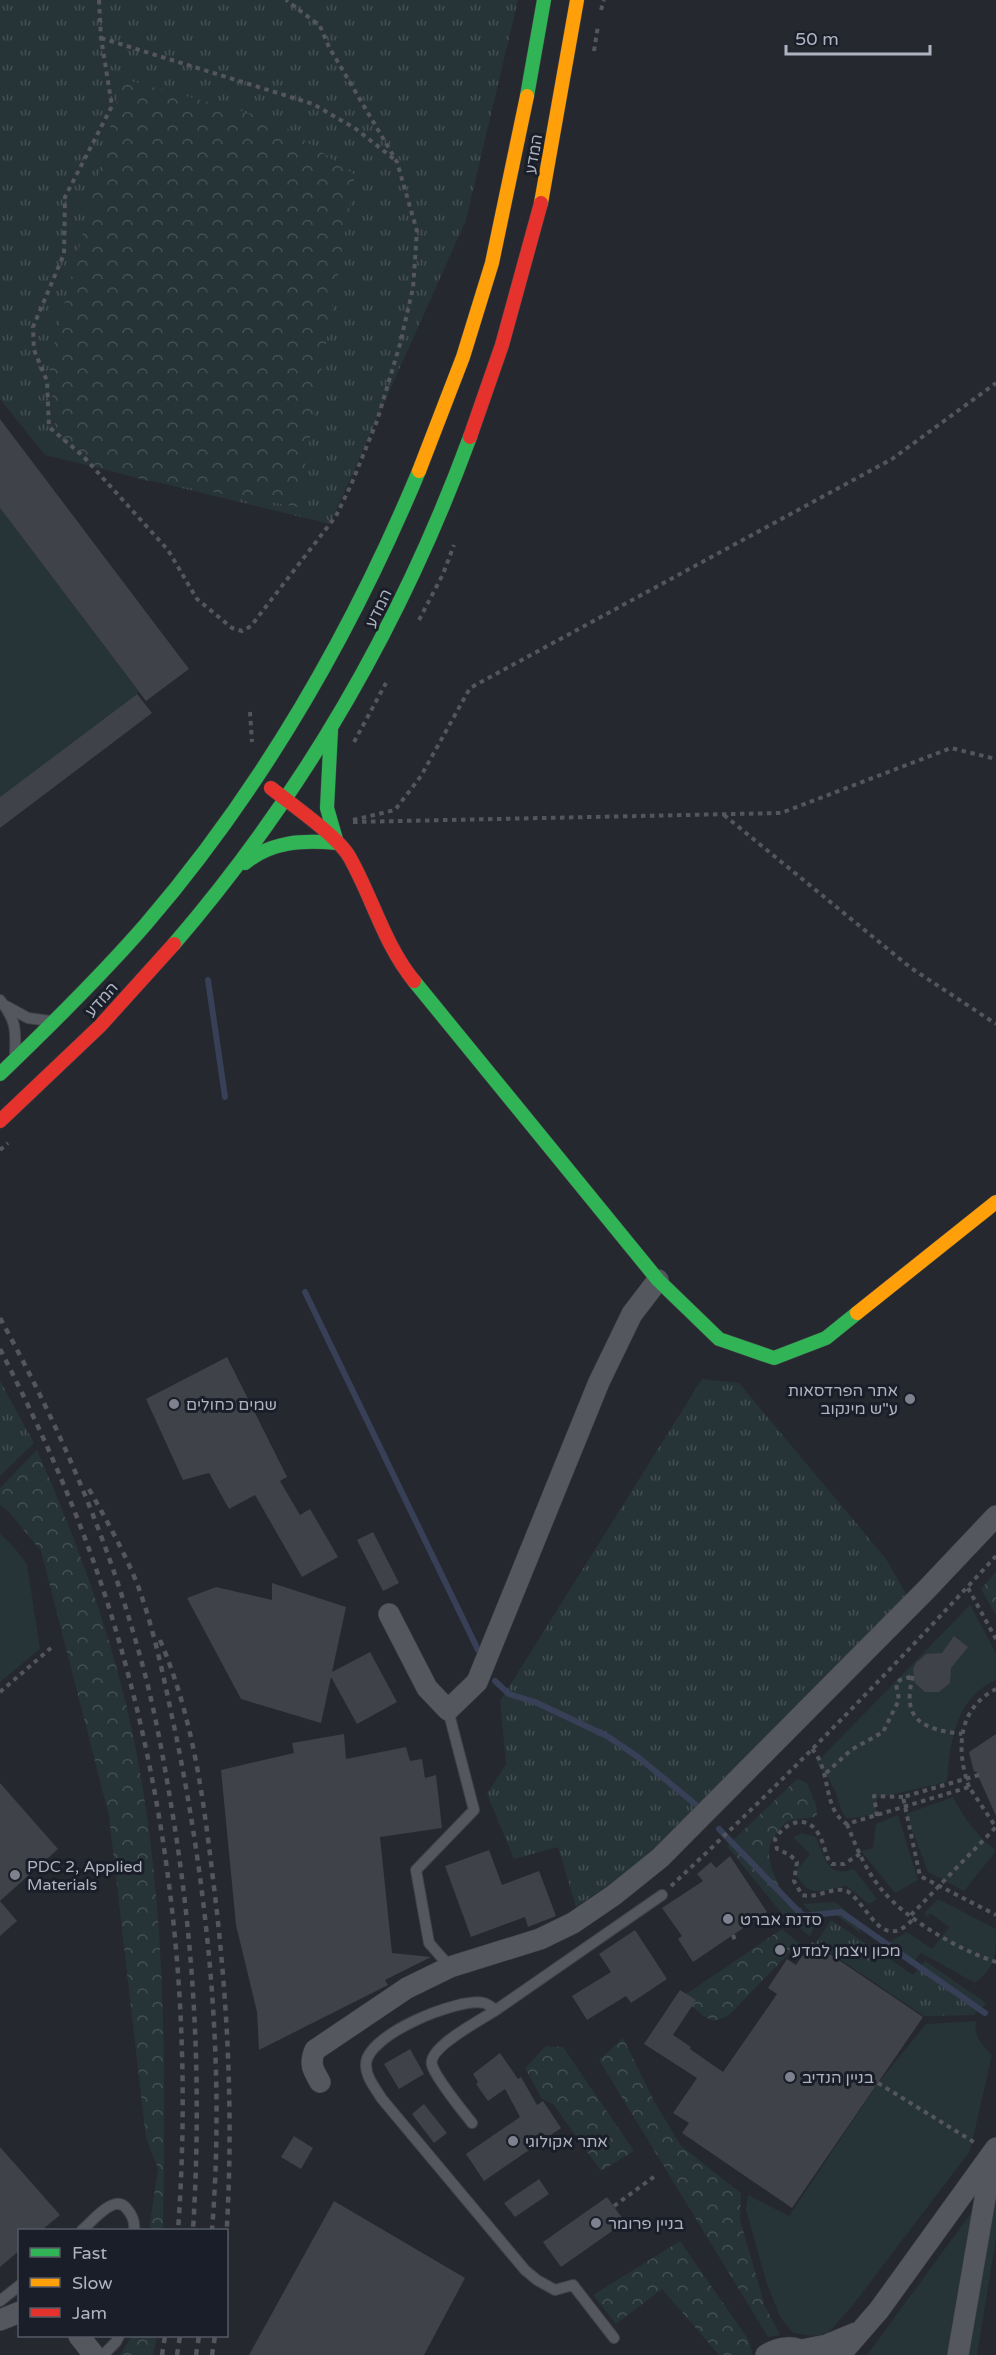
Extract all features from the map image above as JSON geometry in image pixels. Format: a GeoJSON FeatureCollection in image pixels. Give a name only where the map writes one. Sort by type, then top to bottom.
{"type":"FeatureCollection","features":[{"type":"Feature","properties":{"kind":"main road","name":"המדע"},"geometry":{"type":"LineString","coordinates":[[0,1074],[89,987],[166,901],[257,779],[332,655],[371,584],[413,488],[477,310],[501,226],[544,0]]}},
{"type":"Feature","properties":{"kind":"main road","name":"המדע"},"geometry":{"type":"LineString","coordinates":[[0,1121],[96,1030],[214,895],[286,798],[331,729],[381,638],[412,576],[450,489],[481,409],[518,290],[541,200],[577,0]]}},
{"type":"Feature","properties":{"kind":"main road"},"geometry":{"type":"LineString","coordinates":[[331,729],[327,808],[337,843]]}},
{"type":"Feature","properties":{"kind":"main road"},"geometry":{"type":"LineString","coordinates":[[257,779],[286,798],[349,856],[398,961],[658,1280],[719,1339],[774,1358],[826,1338],[996,1202]]}},
{"type":"Feature","properties":{"kind":"main road"},"geometry":{"type":"LineString","coordinates":[[214,895],[251,857],[276,846],[300,841],[337,843]]}},
{"type":"Feature","properties":{"kind":"street"},"geometry":{"type":"LineString","coordinates":[[389,1614],[427,1688],[448,1710],[477,1682],[600,1383],[632,1314],[658,1280]]}},
{"type":"Feature","properties":{"kind":"street"},"geometry":{"type":"LineString","coordinates":[[320,2082],[312,2070],[311,2061],[315,2050],[407,1988],[450,1967],[540,1939],[573,1923],[660,1858],[926,1590],[996,1516]]}},
{"type":"Feature","properties":{"kind":"street"},"geometry":{"type":"LineString","coordinates":[[840,2355],[866,2325],[995,2146]]}},
{"type":"Feature","properties":{"kind":"street"},"geometry":{"type":"LineString","coordinates":[[958,2355],[995,2146]]}},
{"type":"Feature","properties":{"kind":"street"},"geometry":{"type":"LineString","coordinates":[[0,2310],[18,2311]]}},
{"type":"Feature","properties":{"kind":"street"},"geometry":{"type":"LineString","coordinates":[[0,2320],[18,2312]]}},
{"type":"Feature","properties":{"kind":"street"},"geometry":{"type":"LineString","coordinates":[[766,2355],[780,2348],[794,2348],[805,2353],[837,2342],[866,2325]]}},
{"type":"Feature","properties":{"kind":"street"},"geometry":{"type":"LineString","coordinates":[[80,2337],[94,2355]]}},
{"type":"Feature","properties":{"kind":"lane"},"geometry":{"type":"LineString","coordinates":[[2,1002],[28,1018],[55,1021]]}},
{"type":"Feature","properties":{"kind":"lane"},"geometry":{"type":"LineString","coordinates":[[2,1002],[13,1018],[16,1029],[15,1060]]}},
{"type":"Feature","properties":{"kind":"lane"},"geometry":{"type":"LineString","coordinates":[[448,1710],[474,1810],[416,1870],[429,1943],[450,1967]]}},
{"type":"Feature","properties":{"kind":"lane"},"geometry":{"type":"LineString","coordinates":[[472,2123],[432,2064],[433,2057],[440,2047],[662,1895]]}},
{"type":"Feature","properties":{"kind":"lane"},"geometry":{"type":"LineString","coordinates":[[496,2010],[483,2003],[462,2005],[423,2017],[382,2039],[372,2049],[366,2064],[367,2074],[382,2099],[525,2270],[555,2290],[573,2285],[614,2338]]}},
{"type":"Feature","properties":{"kind":"lane"},"geometry":{"type":"LineString","coordinates":[[83,2229],[111,2205],[120,2203],[124,2204],[131,2214],[134,2229]]}},
{"type":"Feature","properties":{"kind":"lane"},"geometry":{"type":"LineString","coordinates":[[0,2301],[18,2287]]}},
{"type":"Feature","properties":{"kind":"lane"},"geometry":{"type":"LineString","coordinates":[[103,2355],[118,2337]]}},
{"type":"Feature","properties":{"kind":"path"},"geometry":{"type":"LineString","coordinates":[[99,0],[101,38],[112,106],[65,197],[64,254],[33,327],[34,350],[47,381],[49,427],[83,456],[168,550],[196,598],[231,628],[242,632],[252,626],[336,516],[377,421],[400,344],[413,288],[417,231],[397,162],[329,47],[320,26],[286,0]]}},
{"type":"Feature","properties":{"kind":"path"},"geometry":{"type":"LineString","coordinates":[[101,38],[313,104],[356,129],[397,162]]}},
{"type":"Feature","properties":{"kind":"path"},"geometry":{"type":"LineString","coordinates":[[996,383],[892,459],[470,688],[421,776],[395,810],[346,822],[781,813],[951,748],[996,759]]}},
{"type":"Feature","properties":{"kind":"path"},"geometry":{"type":"LineString","coordinates":[[250,712],[252,742]]}},
{"type":"Feature","properties":{"kind":"path"},"geometry":{"type":"LineString","coordinates":[[723,814],[911,968],[996,1024]]}},
{"type":"Feature","properties":{"kind":"path"},"geometry":{"type":"LineString","coordinates":[[662,1895],[743,1820],[968,1588],[996,1556]]}},
{"type":"Feature","properties":{"kind":"path"},"geometry":{"type":"LineString","coordinates":[[968,1588],[996,1639]]}},
{"type":"Feature","properties":{"kind":"path"},"geometry":{"type":"LineString","coordinates":[[0,1692],[51,1648]]}},
{"type":"Feature","properties":{"kind":"path"},"geometry":{"type":"LineString","coordinates":[[826,1773],[851,1750],[883,1732],[899,1700],[896,1684],[900,1680],[913,1676],[908,1703],[915,1716],[924,1725],[941,1731],[962,1734]]}},
{"type":"Feature","properties":{"kind":"path"},"geometry":{"type":"LineString","coordinates":[[860,1854],[844,1864],[832,1864],[817,1831],[803,1822],[792,1822],[775,1839],[777,1849],[790,1855],[797,1863],[794,1881],[802,1895],[813,1897],[838,1890],[847,1890],[875,1922],[889,1930],[901,1930],[996,1827],[969,1787],[963,1770],[960,1750],[966,1718],[974,1704],[996,1689]]}},
{"type":"Feature","properties":{"kind":"path"},"geometry":{"type":"LineString","coordinates":[[812,1749],[826,1773],[836,1815],[847,1824],[860,1854],[882,1891],[900,1908],[963,1948],[996,1962]]}},
{"type":"Feature","properties":{"kind":"path"},"geometry":{"type":"LineString","coordinates":[[877,1816],[874,1796],[903,1797],[979,1775]]}},
{"type":"Feature","properties":{"kind":"path"},"geometry":{"type":"LineString","coordinates":[[847,1824],[969,1787]]}},
{"type":"Feature","properties":{"kind":"path"},"geometry":{"type":"LineString","coordinates":[[903,1797],[920,1876],[996,1915]]}},
{"type":"Feature","properties":{"kind":"path"},"geometry":{"type":"LineString","coordinates":[[733,1935],[736,1943]]}},
{"type":"Feature","properties":{"kind":"path"},"geometry":{"type":"LineString","coordinates":[[878,2083],[995,2146]]}},
{"type":"Feature","properties":{"kind":"path"},"geometry":{"type":"LineString","coordinates":[[614,2206],[655,2176]]}},
{"type":"Feature","properties":{"kind":"green space"},"geometry":{"type":"Polygon","coordinates":[[[0,0],[518,0],[466,220],[330,524],[45,455],[0,399],[0,0]]]}},
{"type":"Feature","properties":{"kind":"green space"},"geometry":{"type":"Polygon","coordinates":[[[123,79],[275,120],[355,175],[298,507],[144,480],[58,456],[49,363],[123,79]]]}},
{"type":"Feature","properties":{"kind":"green space"},"geometry":{"type":"Polygon","coordinates":[[[0,508],[139,692],[0,797],[0,508]]]}},
{"type":"Feature","properties":{"kind":"green space"},"geometry":{"type":"Polygon","coordinates":[[[702,1379],[739,1383],[886,1559],[910,1601],[658,1851],[576,1907],[558,1847],[514,1859],[487,1794],[506,1764],[500,1701],[702,1379]]]}},
{"type":"Feature","properties":{"kind":"green space"},"geometry":{"type":"Polygon","coordinates":[[[0,1381],[34,1443],[0,1476],[0,1381]]]}},
{"type":"Feature","properties":{"kind":"green space"},"geometry":{"type":"Polygon","coordinates":[[[37,1450],[84,1565],[104,1624],[121,1684],[136,1751],[155,1887],[160,1956],[164,2093],[163,2229],[149,2229],[158,2168],[146,2138],[109,1816],[41,1551],[10,1513],[0,1505],[0,1488],[37,1450]]]}},
{"type":"Feature","properties":{"kind":"green space"},"geometry":{"type":"Polygon","coordinates":[[[0,1534],[27,1564],[40,1649],[0,1682],[0,1534]]]}},
{"type":"Feature","properties":{"kind":"green space"},"geometry":{"type":"Polygon","coordinates":[[[996,1572],[996,1615],[981,1589],[996,1572]]]}},
{"type":"Feature","properties":{"kind":"green space"},"geometry":{"type":"Polygon","coordinates":[[[970,1605],[996,1653],[996,1680],[971,1698],[963,1710],[953,1737],[947,1782],[877,1798],[876,1814],[846,1818],[831,1783],[816,1763],[970,1605]]]}},
{"type":"Feature","properties":{"kind":"green space"},"geometry":{"type":"Polygon","coordinates":[[[797,1779],[807,1783],[816,1805],[817,1816],[787,1822],[773,1838],[769,1853],[772,1870],[779,1886],[815,1925],[810,1936],[784,1916],[727,1846],[797,1779]]]}},
{"type":"Feature","properties":{"kind":"green space"},"geometry":{"type":"Polygon","coordinates":[[[953,1797],[972,1826],[996,1851],[964,1891],[928,1872],[906,1814],[953,1797]]]}},
{"type":"Feature","properties":{"kind":"green space"},"geometry":{"type":"Polygon","coordinates":[[[898,1815],[918,1880],[895,1893],[861,1851],[873,1848],[876,1824],[898,1815]]]}},
{"type":"Feature","properties":{"kind":"green space"},"geometry":{"type":"Polygon","coordinates":[[[802,1833],[816,1837],[832,1869],[845,1871],[854,1869],[877,1899],[869,1904],[846,1886],[816,1891],[805,1886],[795,1872],[810,1854],[793,1837],[802,1833]]]}},
{"type":"Feature","properties":{"kind":"green space"},"geometry":{"type":"Polygon","coordinates":[[[938,1899],[996,1929],[996,1946],[991,1965],[975,1983],[921,1953],[911,1965],[883,1946],[907,1932],[932,1949],[949,1927],[930,1913],[928,1917],[924,1913],[938,1899]]]}},
{"type":"Feature","properties":{"kind":"green space"},"geometry":{"type":"Polygon","coordinates":[[[834,1902],[851,1915],[862,1934],[829,1910],[818,1920],[803,1904],[834,1902]]]}},
{"type":"Feature","properties":{"kind":"green space"},"geometry":{"type":"Polygon","coordinates":[[[831,1920],[913,1975],[925,1961],[986,2003],[974,2015],[924,2016],[816,1943],[831,1920]]]}},
{"type":"Feature","properties":{"kind":"green space"},"geometry":{"type":"Polygon","coordinates":[[[782,1929],[799,1943],[728,2016],[714,2021],[703,2016],[682,1997],[782,1929]]]}},
{"type":"Feature","properties":{"kind":"green space"},"geometry":{"type":"Polygon","coordinates":[[[976,2021],[977,2035],[992,2055],[970,2151],[853,2305],[828,2333],[814,2336],[793,2333],[780,2317],[766,2281],[746,2210],[748,2195],[789,2216],[878,2083],[926,2024],[976,2021]]]}},
{"type":"Feature","properties":{"kind":"green space"},"geometry":{"type":"Polygon","coordinates":[[[623,2038],[655,2103],[681,2146],[741,2193],[740,2220],[765,2306],[780,2335],[768,2337],[599,2060],[623,2038]]]}},
{"type":"Feature","properties":{"kind":"green space"},"geometry":{"type":"Polygon","coordinates":[[[546,2046],[563,2047],[634,2151],[601,2171],[553,2104],[542,2099],[525,2068],[546,2046]]]}},
{"type":"Feature","properties":{"kind":"green space"},"geometry":{"type":"Polygon","coordinates":[[[996,2179],[996,2238],[977,2355],[867,2355],[996,2179]]]}},
{"type":"Feature","properties":{"kind":"green space"},"geometry":{"type":"Polygon","coordinates":[[[680,2241],[748,2339],[753,2355],[719,2355],[662,2289],[616,2324],[593,2295],[680,2241]]]}},
{"type":"Feature","properties":{"kind":"green space"},"geometry":{"type":"Polygon","coordinates":[[[131,2337],[157,2337],[153,2355],[120,2355],[131,2337]]]}},
{"type":"Feature","properties":{"kind":"building"},"geometry":{"type":"Polygon","coordinates":[[[0,419],[189,669],[146,701],[0,508],[0,419]]]}},
{"type":"Feature","properties":{"kind":"building"},"geometry":{"type":"Polygon","coordinates":[[[137,694],[152,713],[0,828],[0,797],[137,694]]]}},
{"type":"Feature","properties":{"kind":"building"},"geometry":{"type":"Polygon","coordinates":[[[227,1357],[287,1477],[280,1481],[300,1515],[310,1509],[338,1557],[302,1577],[255,1495],[229,1509],[209,1473],[183,1480],[146,1399],[227,1357]]]}},
{"type":"Feature","properties":{"kind":"building"},"geometry":{"type":"Polygon","coordinates":[[[373,1532],[399,1583],[383,1591],[357,1540],[373,1532]]]}},
{"type":"Feature","properties":{"kind":"building"},"geometry":{"type":"Polygon","coordinates":[[[272,1583],[346,1607],[332,1672],[370,1652],[397,1702],[357,1724],[331,1677],[321,1723],[241,1699],[187,1598],[216,1587],[272,1600],[272,1583]]]}},
{"type":"Feature","properties":{"kind":"building"},"geometry":{"type":"Polygon","coordinates":[[[954,1636],[968,1647],[951,1668],[950,1683],[939,1692],[925,1692],[915,1683],[913,1669],[916,1663],[926,1654],[942,1653],[954,1636]]]}},
{"type":"Feature","properties":{"kind":"building"},"geometry":{"type":"Polygon","coordinates":[[[344,1734],[346,1759],[406,1747],[410,1761],[422,1759],[425,1778],[436,1775],[442,1828],[380,1837],[392,1953],[431,1957],[385,1980],[388,1985],[259,2050],[257,2012],[236,1925],[221,1770],[294,1753],[292,1743],[344,1734]]]}},
{"type":"Feature","properties":{"kind":"building"},"geometry":{"type":"Polygon","coordinates":[[[996,1734],[996,1816],[976,1771],[974,1772],[969,1752],[996,1734]]]}},
{"type":"Feature","properties":{"kind":"building","name":"PDC 2, Applied Materials"},"geometry":{"type":"Polygon","coordinates":[[[0,1783],[58,1849],[0,1901],[0,1783]]]}},
{"type":"Feature","properties":{"kind":"building"},"geometry":{"type":"Polygon","coordinates":[[[489,1850],[502,1885],[539,1871],[556,1916],[528,1927],[525,1917],[471,1937],[445,1866],[489,1850]]]}},
{"type":"Feature","properties":{"kind":"building","name":"סדנת אברט"},"geometry":{"type":"Polygon","coordinates":[[[730,1856],[767,1912],[693,1962],[678,1939],[682,1936],[662,1908],[703,1881],[697,1874],[711,1862],[716,1868],[730,1856]]]}},
{"type":"Feature","properties":{"kind":"building"},"geometry":{"type":"Polygon","coordinates":[[[0,1901],[17,1921],[0,1936],[0,1901]]]}},
{"type":"Feature","properties":{"kind":"building"},"geometry":{"type":"Polygon","coordinates":[[[635,1930],[667,1979],[631,2003],[626,1996],[587,2020],[572,1996],[611,1972],[599,1954],[635,1930]]]}},
{"type":"Feature","properties":{"kind":"building","name":"בניין הנדיב"},"geometry":{"type":"Polygon","coordinates":[[[812,1942],[923,2017],[792,2208],[682,2133],[689,2123],[673,2113],[697,2078],[644,2044],[680,1990],[696,2000],[673,2035],[723,2072],[777,1994],[768,1988],[787,1959],[796,1965],[812,1942]]]}},
{"type":"Feature","properties":{"kind":"building"},"geometry":{"type":"Polygon","coordinates":[[[410,2049],[424,2074],[399,2089],[384,2064],[410,2049]]]}},
{"type":"Feature","properties":{"kind":"building","name":"אתר אקולוגי"},"geometry":{"type":"Polygon","coordinates":[[[500,2053],[518,2079],[521,2077],[537,2105],[543,2101],[561,2128],[484,2181],[466,2154],[520,2117],[505,2089],[488,2101],[476,2084],[478,2082],[473,2074],[500,2053]]]}},
{"type":"Feature","properties":{"kind":"building"},"geometry":{"type":"Polygon","coordinates":[[[424,2104],[447,2133],[434,2143],[412,2114],[424,2104]]]}},
{"type":"Feature","properties":{"kind":"building"},"geometry":{"type":"Polygon","coordinates":[[[294,2136],[313,2148],[301,2169],[281,2157],[294,2136]]]}},
{"type":"Feature","properties":{"kind":"building"},"geometry":{"type":"Polygon","coordinates":[[[0,2147],[60,2215],[43,2229],[18,2229],[18,2252],[0,2267],[0,2147]]]}},
{"type":"Feature","properties":{"kind":"building"},"geometry":{"type":"Polygon","coordinates":[[[539,2179],[549,2194],[515,2217],[504,2203],[539,2179]]]}},
{"type":"Feature","properties":{"kind":"building","name":"בניין פרומר"},"geometry":{"type":"Polygon","coordinates":[[[607,2197],[625,2222],[561,2267],[543,2242],[607,2197]]]}},
{"type":"Feature","properties":{"kind":"building"},"geometry":{"type":"Polygon","coordinates":[[[334,2201],[465,2278],[424,2355],[249,2355],[334,2201]]]}},
{"type":"Feature","properties":{"kind":"waterway"},"geometry":{"type":"LineString","coordinates":[[208,980],[225,1097]]}},
{"type":"Feature","properties":{"kind":"waterway"},"geometry":{"type":"LineString","coordinates":[[305,1292],[478,1650]]}},
{"type":"Feature","properties":{"kind":"waterway"},"geometry":{"type":"LineString","coordinates":[[495,1681],[509,1694],[535,1702],[607,1736],[638,1757],[695,1804]]}},
{"type":"Feature","properties":{"kind":"waterway"},"geometry":{"type":"LineString","coordinates":[[719,1829],[803,1916],[841,1912],[985,2013]]}},
{"type":"Feature","properties":{"kind":"railway"},"geometry":{"type":"LineString","coordinates":[[0,1318],[59,1436],[94,1517],[142,1662],[156,1723],[179,1857],[191,1963],[197,2123],[193,2229]]}},
{"type":"Feature","properties":{"kind":"railway"},"geometry":{"type":"LineString","coordinates":[[0,1349],[54,1462],[100,1579],[142,1729],[167,1870],[181,2014],[183,2086],[178,2229]]}},
{"type":"Feature","properties":{"kind":"railway"},"geometry":{"type":"LineString","coordinates":[[89,1489],[138,1586],[165,1682],[188,1800],[206,1923],[215,2046],[217,2108],[212,2229]]}},
{"type":"Feature","properties":{"kind":"railway"},"geometry":{"type":"LineString","coordinates":[[160,1640],[181,1698],[195,1757],[218,1924],[228,2060],[227,2229]]}},
{"type":"Feature","properties":{"kind":"railway"},"geometry":{"type":"LineString","coordinates":[[162,2355],[165,2337]]}},
{"type":"Feature","properties":{"kind":"railway"},"geometry":{"type":"LineString","coordinates":[[177,2355],[180,2337]]}},
{"type":"Feature","properties":{"kind":"railway"},"geometry":{"type":"LineString","coordinates":[[196,2355],[199,2337]]}},
{"type":"Feature","properties":{"kind":"railway"},"geometry":{"type":"LineString","coordinates":[[212,2355],[215,2337]]}},
{"type":"Feature","properties":{"kind":"traffic: fast"},"geometry":{"type":"LineString","coordinates":[[527,96],[544,0]]}},
{"type":"Feature","properties":{"kind":"traffic: fast"},"geometry":{"type":"LineString","coordinates":[[174,944],[265,828],[345,704],[413,573],[470,437]]}},
{"type":"Feature","properties":{"kind":"traffic: fast"},"geometry":{"type":"LineString","coordinates":[[0,1074],[129,944],[188,873],[228,820],[265,765],[333,651],[364,592],[419,471]]}},
{"type":"Feature","properties":{"kind":"traffic: fast"},"geometry":{"type":"LineString","coordinates":[[331,730],[327,808],[337,843]]}},
{"type":"Feature","properties":{"kind":"traffic: fast"},"geometry":{"type":"LineString","coordinates":[[245,863],[277,846],[300,842],[337,843]]}},
{"type":"Feature","properties":{"kind":"traffic: fast"},"geometry":{"type":"LineString","coordinates":[[414,981],[658,1280],[719,1339],[774,1358],[826,1338],[857,1313]]}},
{"type":"Feature","properties":{"kind":"traffic: slow"},"geometry":{"type":"LineString","coordinates":[[541,203],[577,0]]}},
{"type":"Feature","properties":{"kind":"traffic: slow"},"geometry":{"type":"LineString","coordinates":[[419,471],[463,357],[492,263],[527,96]]}},
{"type":"Feature","properties":{"kind":"traffic: slow"},"geometry":{"type":"LineString","coordinates":[[857,1313],[996,1202]]}},
{"type":"Feature","properties":{"kind":"traffic: jam"},"geometry":{"type":"LineString","coordinates":[[470,437],[502,345],[541,203]]}},
{"type":"Feature","properties":{"kind":"traffic: jam"},"geometry":{"type":"LineString","coordinates":[[271,788],[344,849],[387,937],[414,981]]}},
{"type":"Feature","properties":{"kind":"traffic: jam"},"geometry":{"type":"LineString","coordinates":[[0,1121],[100,1026],[174,944]]}},
{"type":"Feature","properties":{"kind":"place","name":"אתר הפרדסאות ע\"ש מינקוב"},"geometry":{"type":"Point","coordinates":[910,1399]}},
{"type":"Feature","properties":{"kind":"place","name":"שמים כחולים"},"geometry":{"type":"Point","coordinates":[174,1404]}},
{"type":"Feature","properties":{"kind":"place","name":"PDC 2, Applied Materials"},"geometry":{"type":"Point","coordinates":[15,1875]}},
{"type":"Feature","properties":{"kind":"place","name":"סדנת אברט"},"geometry":{"type":"Point","coordinates":[728,1919]}},
{"type":"Feature","properties":{"kind":"place","name":"מכון ויצמן למדע"},"geometry":{"type":"Point","coordinates":[780,1950]}},
{"type":"Feature","properties":{"kind":"place","name":"בניין הנדיב"},"geometry":{"type":"Point","coordinates":[790,2077]}},
{"type":"Feature","properties":{"kind":"place","name":"אתר אקולוגי"},"geometry":{"type":"Point","coordinates":[513,2141]}},
{"type":"Feature","properties":{"kind":"place","name":"בניין פרומר"},"geometry":{"type":"Point","coordinates":[596,2223]}}]}
